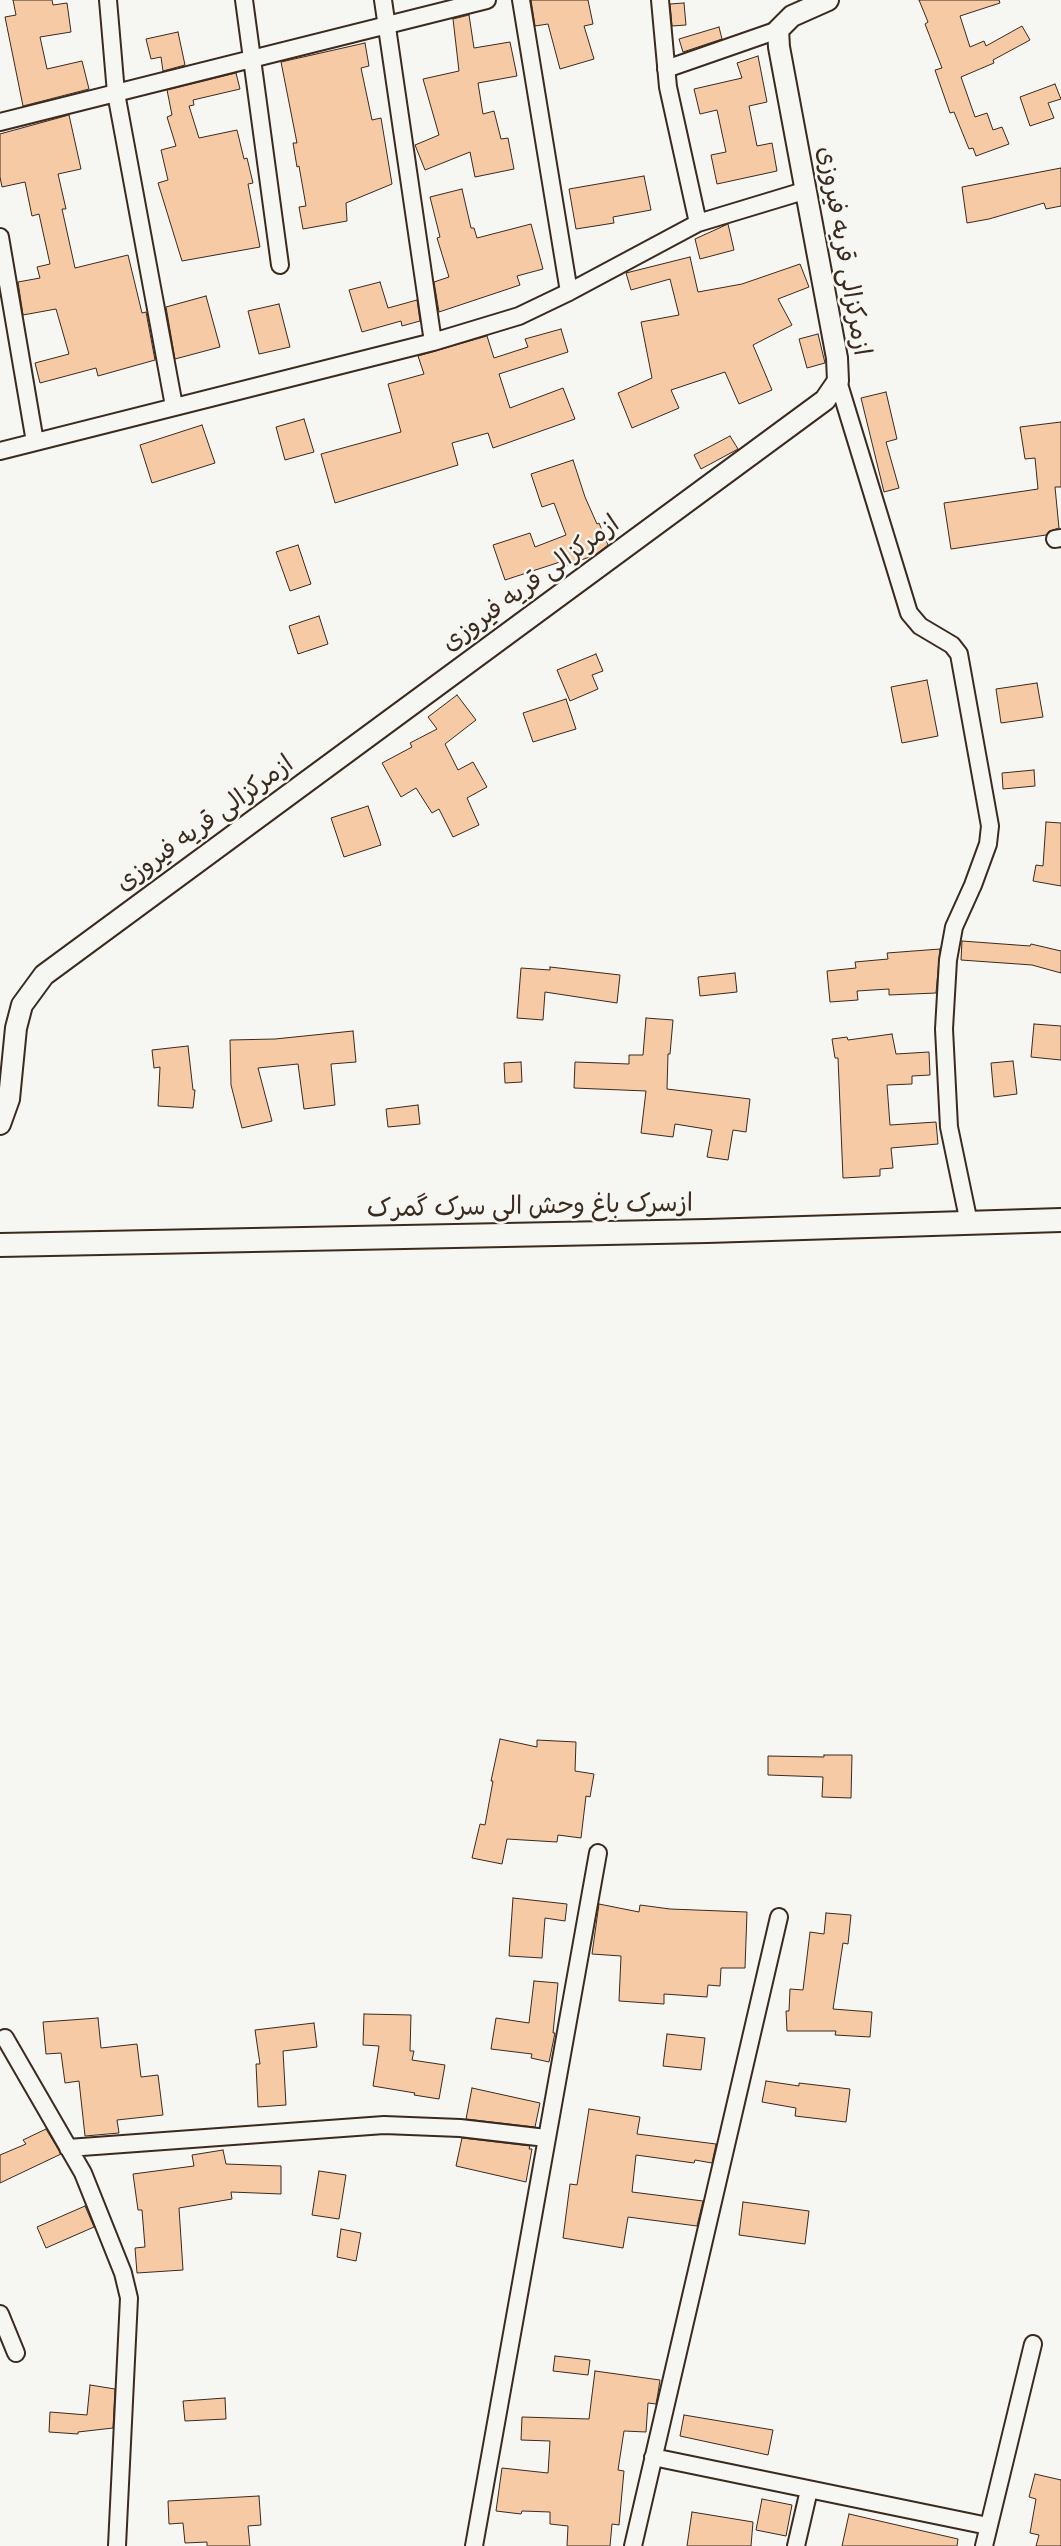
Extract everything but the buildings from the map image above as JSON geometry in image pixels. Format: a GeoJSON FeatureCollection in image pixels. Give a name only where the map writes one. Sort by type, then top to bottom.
{"type":"FeatureCollection","features":[{"type":"Feature","properties":{"kind":"main road","name":"ازسرک باغ وحش الی سرک گمرک"},"geometry":{"type":"LineString","coordinates":[[0,1245],[697,1231],[1061,1220]]}},
{"type":"Feature","properties":{"kind":"street"},"geometry":{"type":"LineString","coordinates":[[108,0],[116,93],[174,406]]}},
{"type":"Feature","properties":{"kind":"street"},"geometry":{"type":"LineString","coordinates":[[244,0],[280,264]]}},
{"type":"Feature","properties":{"kind":"street"},"geometry":{"type":"LineString","coordinates":[[383,0],[433,342]]}},
{"type":"Feature","properties":{"kind":"street"},"geometry":{"type":"LineString","coordinates":[[0,122],[487,0]]}},
{"type":"Feature","properties":{"kind":"street"},"geometry":{"type":"LineString","coordinates":[[521,0],[569,292]]}},
{"type":"Feature","properties":{"kind":"street"},"geometry":{"type":"LineString","coordinates":[[660,0],[668,87],[698,223]]}},
{"type":"Feature","properties":{"kind":"street"},"geometry":{"type":"LineString","coordinates":[[666,69],[778,30],[792,16],[828,0]]}},
{"type":"Feature","properties":{"kind":"street","name":"ازمرکزالی قریه فیروزی"},"geometry":{"type":"LineString","coordinates":[[0,1124],[9,1099],[16,1028],[22,1005],[44,975],[825,400],[838,381],[837,358],[779,47],[778,30]]}},
{"type":"Feature","properties":{"kind":"street"},"geometry":{"type":"LineString","coordinates":[[0,451],[433,342],[519,316],[569,292],[698,223],[807,190]]}},
{"type":"Feature","properties":{"kind":"street"},"geometry":{"type":"LineString","coordinates":[[0,237],[35,442]]}},
{"type":"Feature","properties":{"kind":"street"},"geometry":{"type":"LineString","coordinates":[[838,381],[909,613],[920,626],[952,645],[959,654],[990,826],[988,844],[973,885],[954,927],[948,960],[944,1019],[949,1127],[968,1223]]}},
{"type":"Feature","properties":{"kind":"street"},"geometry":{"type":"LineString","coordinates":[[474,2546],[598,1853]]}},
{"type":"Feature","properties":{"kind":"street"},"geometry":{"type":"LineString","coordinates":[[633,2546],[779,1917]]}},
{"type":"Feature","properties":{"kind":"street"},"geometry":{"type":"LineString","coordinates":[[5,2038],[83,2173],[124,2273],[129,2298],[117,2546]]}},
{"type":"Feature","properties":{"kind":"street"},"geometry":{"type":"LineString","coordinates":[[68,2148],[384,2125],[460,2128],[546,2138]]}},
{"type":"Feature","properties":{"kind":"street"},"geometry":{"type":"LineString","coordinates":[[0,2314],[16,2354]]}},
{"type":"Feature","properties":{"kind":"street"},"geometry":{"type":"LineString","coordinates":[[984,2546],[1033,2344]]}},
{"type":"Feature","properties":{"kind":"street"},"geometry":{"type":"LineString","coordinates":[[653,2457],[988,2526]]}},
{"type":"Feature","properties":{"kind":"street"},"geometry":{"type":"LineString","coordinates":[[796,2546],[809,2490]]}}]}
